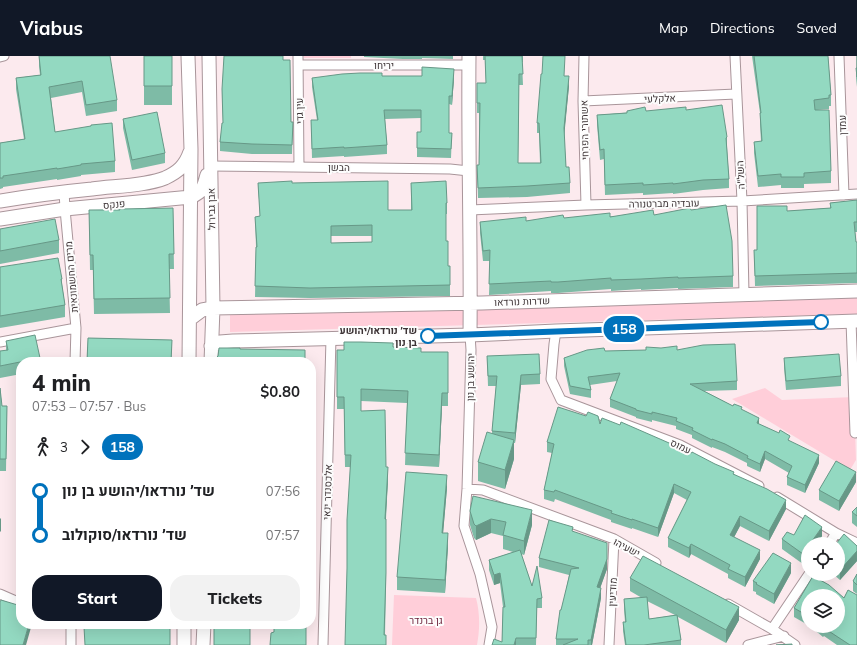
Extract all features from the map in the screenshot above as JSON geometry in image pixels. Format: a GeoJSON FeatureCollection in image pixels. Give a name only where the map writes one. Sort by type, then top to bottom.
{"type":"FeatureCollection","features":[{"type":"Feature","properties":{"kind":"street"},"geometry":{"type":"LineString","coordinates":[[0,57],[4,56]]}},
{"type":"Feature","properties":{"kind":"street","name":"אבן גבירול"},"geometry":{"type":"LineString","coordinates":[[188,56],[191,148],[189,357]]}},
{"type":"Feature","properties":{"kind":"street","name":"אבן גבירול"},"geometry":{"type":"LineString","coordinates":[[209,56],[213,308],[211,357]]}},
{"type":"Feature","properties":{"kind":"street","name":"אשתורי הפרחי"},"geometry":{"type":"LineString","coordinates":[[584,56],[583,101],[586,205]]}},
{"type":"Feature","properties":{"kind":"street","name":"השל\"ה"},"geometry":{"type":"LineString","coordinates":[[735,56],[742,201],[744,294]]}},
{"type":"Feature","properties":{"kind":"street","name":"עמדן"},"geometry":{"type":"LineString","coordinates":[[839,56],[844,195]]}},
{"type":"Feature","properties":{"kind":"street","name":"יריחו"},"geometry":{"type":"LineString","coordinates":[[298,61],[469,61]]}},
{"type":"Feature","properties":{"kind":"street","name":"עין גדי"},"geometry":{"type":"LineString","coordinates":[[298,61],[299,167]]}},
{"type":"Feature","properties":{"kind":"street","name":"יהושע בן נון"},"geometry":{"type":"LineString","coordinates":[[469,61],[471,350],[467,489],[464,526],[480,574],[492,627],[489,645]]}},
{"type":"Feature","properties":{"kind":"street","name":"אלקלעי"},"geometry":{"type":"LineString","coordinates":[[583,101],[736,94]]}},
{"type":"Feature","properties":{"kind":"street","name":"פנקס"},"geometry":{"type":"LineString","coordinates":[[0,201],[64,191],[136,184],[159,180],[173,173],[184,165],[191,148]]}},
{"type":"Feature","properties":{"kind":"street"},"geometry":{"type":"LineString","coordinates":[[191,197],[204,188],[210,166]]}},
{"type":"Feature","properties":{"kind":"street","name":"הבשן"},"geometry":{"type":"LineString","coordinates":[[210,166],[442,169],[469,171]]}},
{"type":"Feature","properties":{"kind":"street","name":"מרים החשמונאית"},"geometry":{"type":"LineString","coordinates":[[64,191],[76,328],[75,357]]}},
{"type":"Feature","properties":{"kind":"street","name":"עובדיה מברטנורה"},"geometry":{"type":"LineString","coordinates":[[470,210],[742,201],[857,194]]}},
{"type":"Feature","properties":{"kind":"street","name":"פנקס"},"geometry":{"type":"LineString","coordinates":[[0,220],[65,209],[191,197]]}},
{"type":"Feature","properties":{"kind":"street","name":"שדרות נורדאו"},"geometry":{"type":"LineString","coordinates":[[190,319],[202,310],[213,308],[470,303],[857,291]]}},
{"type":"Feature","properties":{"kind":"street"},"geometry":{"type":"LineString","coordinates":[[212,346],[220,342],[233,341],[470,335],[854,321],[855,433]]}},
{"type":"Feature","properties":{"kind":"street"},"geometry":{"type":"LineString","coordinates":[[0,342],[76,328]]}},
{"type":"Feature","properties":{"kind":"street","name":"עמוס"},"geometry":{"type":"LineString","coordinates":[[556,331],[551,379],[561,400],[680,445],[770,492],[836,533],[857,543]]}},
{"type":"Feature","properties":{"kind":"street","name":"אלכסנדר ינאי"},"geometry":{"type":"LineString","coordinates":[[323,645],[331,338]]}},
{"type":"Feature","properties":{"kind":"street","name":"ישעיהו"},"geometry":{"type":"LineString","coordinates":[[467,489],[483,490],[614,540],[662,567]]}},
{"type":"Feature","properties":{"kind":"street"},"geometry":{"type":"LineString","coordinates":[[833,537],[836,533]]}},
{"type":"Feature","properties":{"kind":"street","name":"מודיעין"},"geometry":{"type":"LineString","coordinates":[[609,645],[614,540]]}},
{"type":"Feature","properties":{"kind":"street"},"geometry":{"type":"LineString","coordinates":[[772,628],[803,581]]}},
{"type":"Feature","properties":{"kind":"street"},"geometry":{"type":"LineString","coordinates":[[0,594],[16,601]]}},
{"type":"Feature","properties":{"kind":"street"},"geometry":{"type":"LineString","coordinates":[[717,598],[772,628],[795,645]]}},
{"type":"Feature","properties":{"kind":"street"},"geometry":{"type":"LineString","coordinates":[[71,629],[71,645]]}},
{"type":"Feature","properties":{"kind":"street"},"geometry":{"type":"LineString","coordinates":[[184,629],[184,645]]}},
{"type":"Feature","properties":{"kind":"street"},"geometry":{"type":"LineString","coordinates":[[203,645],[204,629]]}},
{"type":"Feature","properties":{"kind":"street"},"geometry":{"type":"LineString","coordinates":[[748,645],[784,636]]}},
{"type":"Feature","properties":{"kind":"green space"},"geometry":{"type":"Polygon","coordinates":[[[304,56],[351,56],[351,58],[304,58],[304,56]]]}},
{"type":"Feature","properties":{"kind":"green space"},"geometry":{"type":"Polygon","coordinates":[[[857,296],[857,314],[230,332],[230,313],[857,296]]]}},
{"type":"Feature","properties":{"kind":"green space"},"geometry":{"type":"Polygon","coordinates":[[[765,388],[782,400],[854,397],[856,460],[850,470],[732,399],[765,388]]]}},
{"type":"Feature","properties":{"kind":"green space","name":"גן ברנדר"},"geometry":{"type":"Polygon","coordinates":[[[394,595],[476,598],[479,621],[477,645],[392,645],[394,595]]]}},
{"type":"Feature","properties":{"kind":"building"},"geometry":{"type":"Polygon","coordinates":[[[39,56],[110,56],[117,100],[86,105],[82,81],[49,87],[55,132],[91,125],[112,123],[115,161],[81,164],[57,169],[3,176],[3,178],[0,178],[0,143],[25,139],[16,78],[41,75],[39,56]]]}},
{"type":"Feature","properties":{"kind":"building"},"geometry":{"type":"Polygon","coordinates":[[[144,56],[172,56],[172,86],[144,86],[144,56]]]}},
{"type":"Feature","properties":{"kind":"building"},"geometry":{"type":"Polygon","coordinates":[[[224,56],[283,56],[283,60],[290,60],[291,122],[293,122],[292,145],[220,142],[223,123],[222,89],[224,56]]]}},
{"type":"Feature","properties":{"kind":"building"},"geometry":{"type":"Polygon","coordinates":[[[485,56],[522,56],[523,74],[519,74],[518,163],[541,163],[539,123],[537,123],[543,56],[565,56],[564,76],[569,76],[564,128],[566,167],[569,167],[570,183],[478,188],[477,165],[479,165],[480,103],[477,103],[477,83],[486,83],[485,56]]]}},
{"type":"Feature","properties":{"kind":"building"},"geometry":{"type":"Polygon","coordinates":[[[754,56],[828,56],[831,95],[829,95],[829,98],[814,100],[815,110],[829,110],[831,171],[804,173],[804,177],[781,177],[781,174],[758,176],[754,142],[762,141],[761,113],[754,56]]]}},
{"type":"Feature","properties":{"kind":"building"},"geometry":{"type":"Polygon","coordinates":[[[422,67],[454,69],[452,96],[449,96],[449,133],[452,133],[451,149],[417,148],[417,132],[421,132],[421,110],[384,110],[387,145],[312,149],[311,120],[318,120],[312,78],[360,73],[382,73],[382,76],[422,76],[422,67]]]}},
{"type":"Feature","properties":{"kind":"building"},"geometry":{"type":"Polygon","coordinates":[[[722,105],[727,137],[729,179],[703,180],[673,184],[643,185],[643,183],[605,185],[604,149],[600,150],[597,115],[627,113],[627,111],[645,107],[646,111],[686,107],[686,110],[722,105]]]}},
{"type":"Feature","properties":{"kind":"building"},"geometry":{"type":"Polygon","coordinates":[[[157,112],[165,153],[132,160],[123,119],[157,112]]]}},
{"type":"Feature","properties":{"kind":"building"},"geometry":{"type":"Polygon","coordinates":[[[292,181],[292,183],[388,181],[388,210],[412,210],[411,183],[446,181],[446,241],[448,241],[450,285],[310,288],[255,286],[257,247],[255,217],[260,216],[258,183],[292,181]],[[372,225],[331,226],[331,243],[372,242],[372,225]]]}},
{"type":"Feature","properties":{"kind":"building"},"geometry":{"type":"Polygon","coordinates":[[[857,200],[857,222],[854,222],[857,242],[857,273],[755,276],[754,250],[757,250],[757,206],[787,206],[787,211],[831,208],[830,203],[857,200]]]}},
{"type":"Feature","properties":{"kind":"building"},"geometry":{"type":"Polygon","coordinates":[[[726,205],[732,241],[733,276],[611,280],[611,278],[558,282],[551,281],[489,284],[490,250],[483,251],[480,222],[526,217],[526,221],[563,215],[564,218],[610,213],[610,217],[653,210],[654,215],[690,208],[691,210],[726,205]]]}},
{"type":"Feature","properties":{"kind":"building"},"geometry":{"type":"Polygon","coordinates":[[[173,208],[174,254],[169,254],[170,298],[94,299],[93,255],[90,255],[89,210],[173,208]]]}},
{"type":"Feature","properties":{"kind":"building"},"geometry":{"type":"Polygon","coordinates":[[[55,219],[59,240],[0,251],[0,229],[55,219]]]}},
{"type":"Feature","properties":{"kind":"building"},"geometry":{"type":"Polygon","coordinates":[[[58,258],[65,305],[0,316],[0,267],[58,258]]]}},
{"type":"Feature","properties":{"kind":"building"},"geometry":{"type":"Polygon","coordinates":[[[35,335],[40,357],[16,357],[16,363],[0,366],[0,351],[8,350],[6,341],[35,335]]]}},
{"type":"Feature","properties":{"kind":"building"},"geometry":{"type":"Polygon","coordinates":[[[88,338],[172,340],[171,357],[87,357],[88,338]]]}},
{"type":"Feature","properties":{"kind":"building"},"geometry":{"type":"Polygon","coordinates":[[[344,342],[393,343],[393,347],[421,348],[421,352],[448,352],[448,393],[442,393],[439,455],[405,453],[408,391],[361,389],[361,411],[385,410],[386,467],[388,467],[385,519],[386,573],[384,635],[386,635],[386,645],[345,645],[347,520],[351,455],[345,455],[344,397],[337,397],[337,350],[344,350],[344,342]]]}},
{"type":"Feature","properties":{"kind":"building"},"geometry":{"type":"Polygon","coordinates":[[[735,344],[737,381],[690,384],[733,406],[734,404],[742,407],[741,409],[759,418],[757,423],[779,433],[780,430],[790,436],[788,440],[819,455],[805,485],[787,477],[792,466],[765,451],[760,464],[747,458],[748,456],[725,444],[712,440],[692,430],[693,428],[676,421],[677,418],[636,410],[610,399],[620,373],[588,377],[591,390],[570,386],[564,358],[587,350],[604,348],[605,351],[646,350],[646,347],[661,348],[677,346],[677,350],[703,345],[735,344]]]}},
{"type":"Feature","properties":{"kind":"building"},"geometry":{"type":"Polygon","coordinates":[[[219,348],[305,350],[305,357],[217,357],[219,348]]]}},
{"type":"Feature","properties":{"kind":"building"},"geometry":{"type":"Polygon","coordinates":[[[539,354],[540,374],[521,375],[515,433],[492,431],[497,376],[488,376],[487,356],[539,354]]]}},
{"type":"Feature","properties":{"kind":"building"},"geometry":{"type":"Polygon","coordinates":[[[839,354],[841,376],[786,381],[784,358],[839,354]]]}},
{"type":"Feature","properties":{"kind":"building"},"geometry":{"type":"Polygon","coordinates":[[[0,388],[2,406],[7,406],[6,459],[0,459],[0,388]]]}},
{"type":"Feature","properties":{"kind":"building"},"geometry":{"type":"Polygon","coordinates":[[[558,407],[586,416],[588,412],[598,416],[600,424],[602,418],[620,425],[621,422],[692,452],[734,472],[733,474],[767,489],[786,500],[769,531],[740,516],[730,535],[760,550],[745,577],[728,569],[730,565],[691,544],[689,548],[668,538],[691,492],[674,484],[658,528],[611,513],[612,511],[555,490],[554,492],[544,490],[554,444],[547,442],[558,407]]]}},
{"type":"Feature","properties":{"kind":"building"},"geometry":{"type":"Polygon","coordinates":[[[487,432],[514,440],[505,470],[478,462],[487,432]]]}},
{"type":"Feature","properties":{"kind":"building"},"geometry":{"type":"Polygon","coordinates":[[[836,461],[856,472],[839,501],[819,490],[836,461]]]}},
{"type":"Feature","properties":{"kind":"building"},"geometry":{"type":"Polygon","coordinates":[[[406,472],[447,475],[442,533],[448,533],[445,580],[397,577],[406,472]]]}},
{"type":"Feature","properties":{"kind":"building"},"geometry":{"type":"Polygon","coordinates":[[[473,496],[532,510],[524,541],[503,535],[506,522],[491,519],[476,526],[470,511],[473,496]]]}},
{"type":"Feature","properties":{"kind":"building"},"geometry":{"type":"Polygon","coordinates":[[[857,507],[857,516],[852,512],[857,507]]]}},
{"type":"Feature","properties":{"kind":"building"},"geometry":{"type":"Polygon","coordinates":[[[805,515],[822,527],[815,537],[801,537],[801,553],[782,539],[787,532],[794,535],[805,515]]]}},
{"type":"Feature","properties":{"kind":"building"},"geometry":{"type":"Polygon","coordinates":[[[549,520],[573,527],[572,531],[607,543],[607,559],[597,587],[601,588],[591,640],[588,640],[588,645],[563,645],[578,639],[556,639],[560,610],[571,569],[579,568],[539,558],[549,520]]]}},
{"type":"Feature","properties":{"kind":"building"},"geometry":{"type":"Polygon","coordinates":[[[844,534],[857,546],[857,551],[845,564],[845,537],[842,537],[844,534]]]}},
{"type":"Feature","properties":{"kind":"building"},"geometry":{"type":"Polygon","coordinates":[[[520,550],[532,586],[537,566],[542,598],[537,599],[536,638],[516,638],[514,645],[492,645],[494,639],[502,642],[503,607],[505,607],[500,573],[494,575],[489,560],[520,550]]]}},
{"type":"Feature","properties":{"kind":"building"},"geometry":{"type":"Polygon","coordinates":[[[773,553],[791,563],[774,594],[753,581],[773,553]]]}},
{"type":"Feature","properties":{"kind":"building"},"geometry":{"type":"Polygon","coordinates":[[[643,556],[739,607],[726,630],[630,578],[643,556]]]}},
{"type":"Feature","properties":{"kind":"building"},"geometry":{"type":"Polygon","coordinates":[[[857,574],[857,585],[853,581],[857,574]]]}},
{"type":"Feature","properties":{"kind":"building"},"geometry":{"type":"Polygon","coordinates":[[[810,581],[822,581],[834,589],[805,589],[810,581]]]}},
{"type":"Feature","properties":{"kind":"building"},"geometry":{"type":"Polygon","coordinates":[[[848,590],[857,595],[857,645],[850,645],[832,633],[845,633],[845,596],[848,590]]]}},
{"type":"Feature","properties":{"kind":"building"},"geometry":{"type":"Polygon","coordinates":[[[801,596],[801,612],[794,608],[801,596]]]}},
{"type":"Feature","properties":{"kind":"building"},"geometry":{"type":"Polygon","coordinates":[[[647,597],[649,619],[677,615],[681,640],[644,645],[626,645],[623,622],[626,622],[624,599],[647,597]]]}},
{"type":"Feature","properties":{"kind":"building"},"geometry":{"type":"Polygon","coordinates":[[[1,600],[16,604],[16,629],[28,629],[23,645],[0,645],[1,600]]]}},
{"type":"Feature","properties":{"kind":"building"},"geometry":{"type":"Polygon","coordinates":[[[84,629],[170,629],[170,645],[85,645],[84,629]]]}},
{"type":"Feature","properties":{"kind":"building"},"geometry":{"type":"Polygon","coordinates":[[[214,629],[250,629],[250,645],[214,645],[214,629]]]}},
{"type":"Feature","properties":{"kind":"building"},"geometry":{"type":"Polygon","coordinates":[[[274,629],[306,629],[306,645],[270,645],[271,633],[274,632],[274,629]]]}},
{"type":"Feature","properties":{"kind":"bus line","name":"158"},"geometry":{"type":"LineString","coordinates":[[428,336],[821,322]]}},
{"type":"Feature","properties":{"kind":"place","name":"שד׳ נורדאו/יהושע בן נון"},"geometry":{"type":"Point","coordinates":[428,336]}}]}
